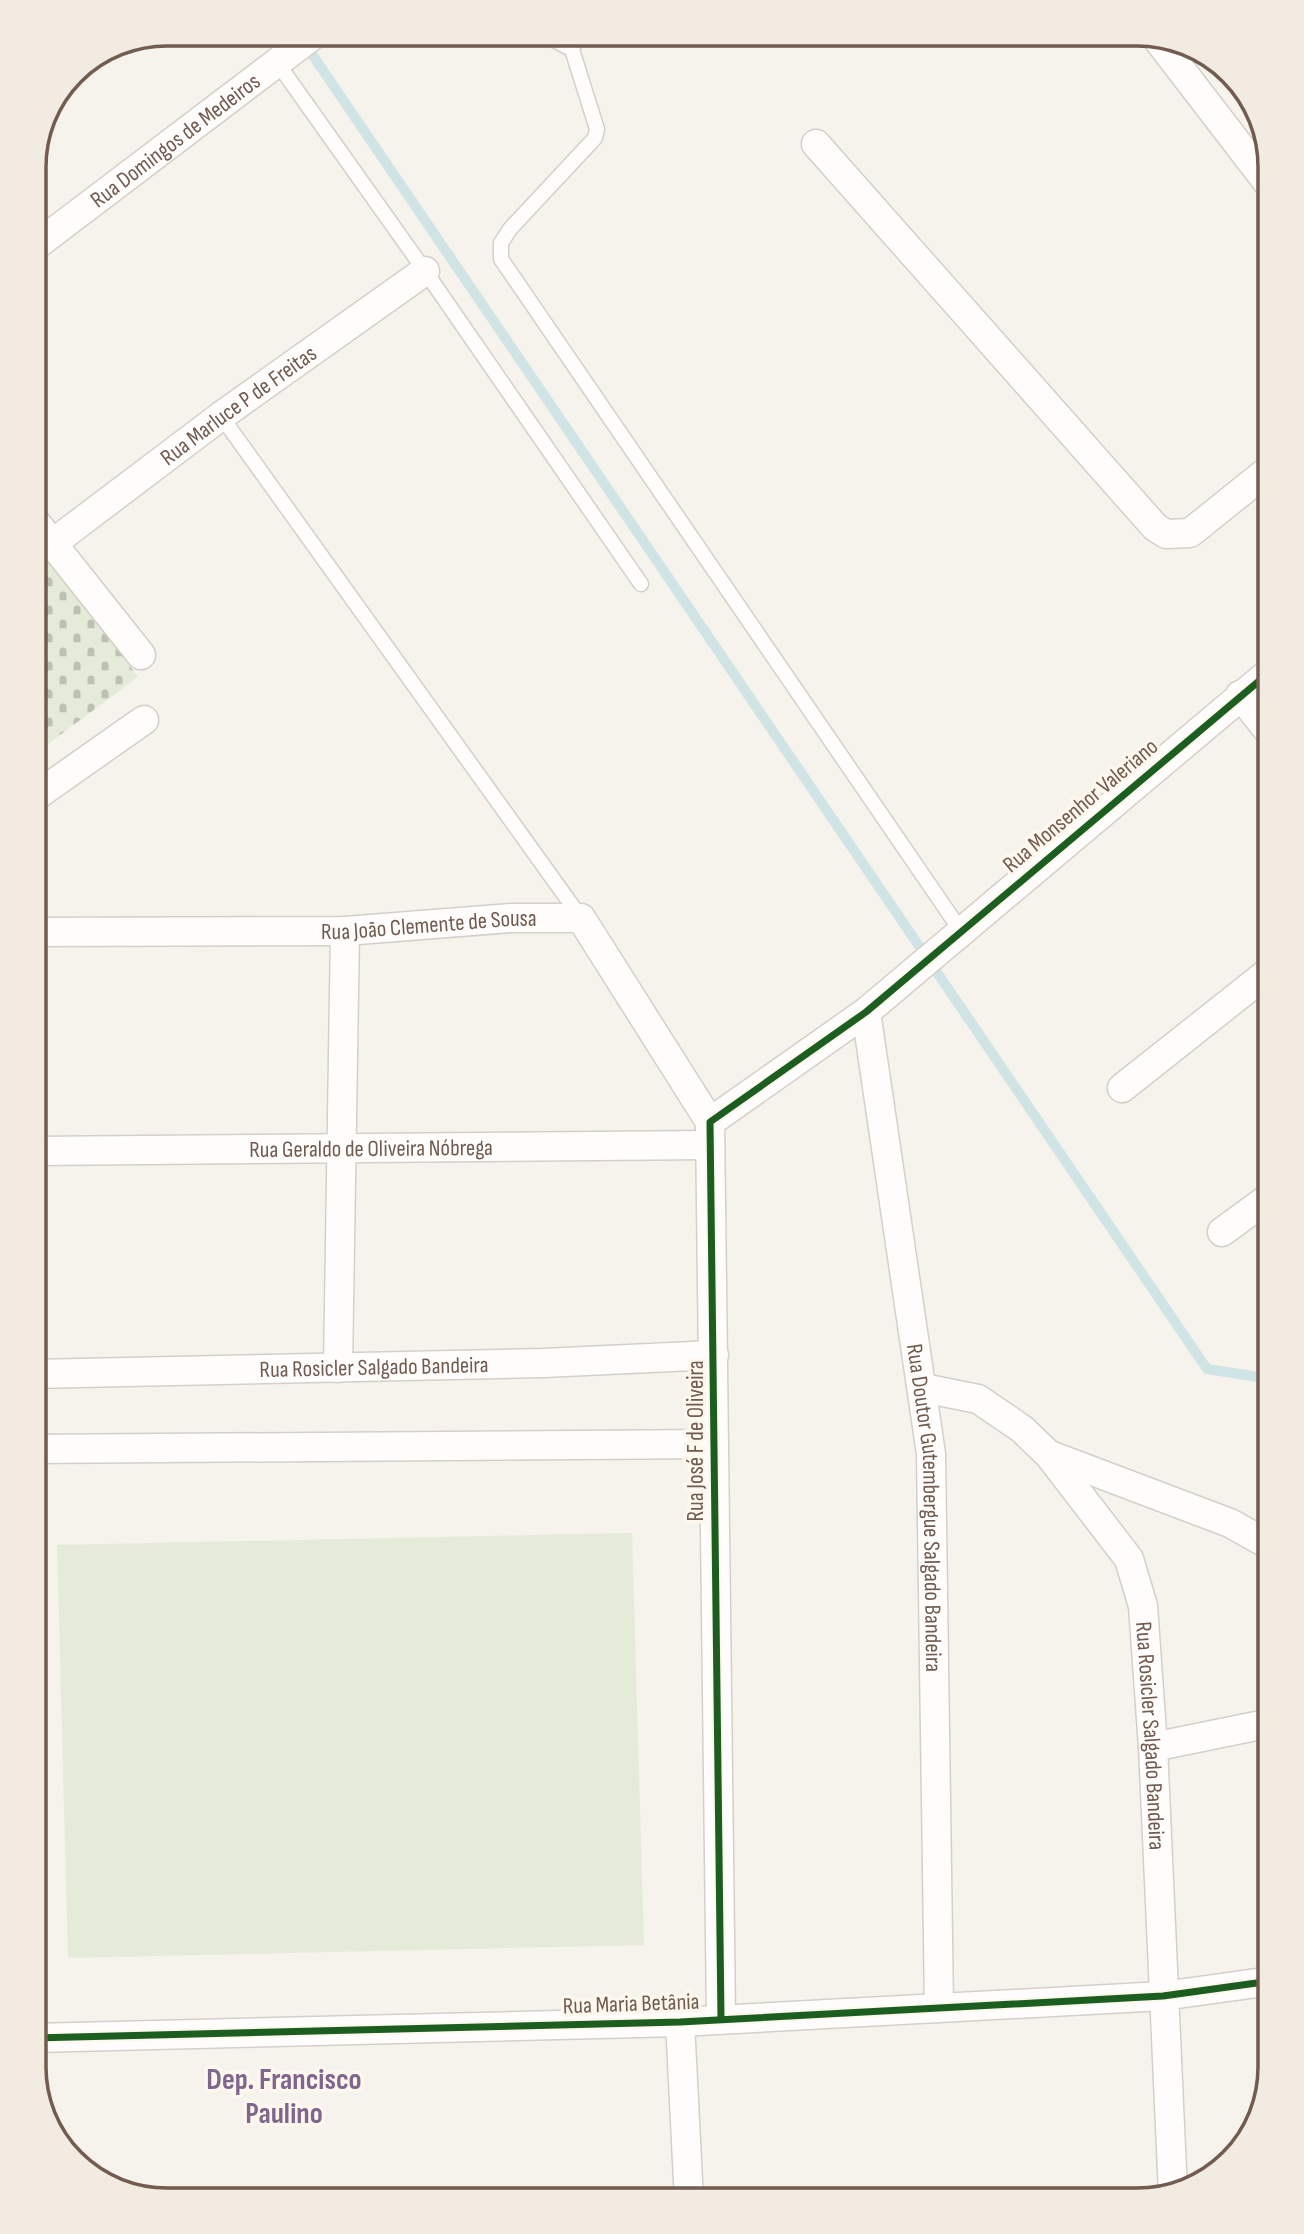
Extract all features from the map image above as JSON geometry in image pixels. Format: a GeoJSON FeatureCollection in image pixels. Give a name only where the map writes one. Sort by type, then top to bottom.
{"type":"FeatureCollection","features":[{"type":"Feature","properties":{"kind":"street","name":"Rua Domingos de Medeiros"},"geometry":{"type":"LineString","coordinates":[[46,237],[297,46]]}},
{"type":"Feature","properties":{"kind":"street"},"geometry":{"type":"LineString","coordinates":[[1167,50],[1256,150]]}},
{"type":"Feature","properties":{"kind":"street"},"geometry":{"type":"LineString","coordinates":[[816,144],[1155,527],[1166,534],[1190,533],[1258,478]]}},
{"type":"Feature","properties":{"kind":"street","name":"Rua Marluce P de Freitas"},"geometry":{"type":"LineString","coordinates":[[53,543],[221,416],[425,271]]}},
{"type":"Feature","properties":{"kind":"street"},"geometry":{"type":"LineString","coordinates":[[46,535],[141,656]]}},
{"type":"Feature","properties":{"kind":"street","name":"Rua Monsenhor Valeriano"},"geometry":{"type":"LineString","coordinates":[[866,1012],[1258,681]]}},
{"type":"Feature","properties":{"kind":"street"},"geometry":{"type":"LineString","coordinates":[[1240,695],[1258,718]]}},
{"type":"Feature","properties":{"kind":"street"},"geometry":{"type":"LineString","coordinates":[[46,788],[144,720]]}},
{"type":"Feature","properties":{"kind":"street","name":"Rua João Clemente de Sousa"},"geometry":{"type":"LineString","coordinates":[[46,932],[345,931],[511,918],[581,918]]}},
{"type":"Feature","properties":{"kind":"street"},"geometry":{"type":"LineString","coordinates":[[581,918],[709,1133],[866,1012]]}},
{"type":"Feature","properties":{"kind":"street"},"geometry":{"type":"LineString","coordinates":[[338,1368],[344,1147],[345,931]]}},
{"type":"Feature","properties":{"kind":"street"},"geometry":{"type":"LineString","coordinates":[[1122,1088],[1258,980]]}},
{"type":"Feature","properties":{"kind":"street","name":"Rua Doutor Gutembergue Salgado Bandeira"},"geometry":{"type":"LineString","coordinates":[[866,1012],[932,1454],[939,2008]]}},
{"type":"Feature","properties":{"kind":"street","name":"Rua Geraldo de Oliveira Nóbrega"},"geometry":{"type":"LineString","coordinates":[[46,1151],[344,1147],[709,1133]]}},
{"type":"Feature","properties":{"kind":"street","name":"Rua José F de Oliveira"},"geometry":{"type":"LineString","coordinates":[[709,1133],[721,2018]]}},
{"type":"Feature","properties":{"kind":"street"},"geometry":{"type":"LineString","coordinates":[[1222,1232],[1258,1206]]}},
{"type":"Feature","properties":{"kind":"street","name":"Rua Rosicler Salgado Bandeira"},"geometry":{"type":"LineString","coordinates":[[46,1374],[338,1368],[714,1355]]}},
{"type":"Feature","properties":{"kind":"street","name":"Rua Rosicler Salgado Bandeira"},"geometry":{"type":"LineString","coordinates":[[923,1388],[978,1399],[1022,1429],[1049,1455],[1129,1559],[1143,1606],[1153,1747],[1173,2183]]}},
{"type":"Feature","properties":{"kind":"street"},"geometry":{"type":"LineString","coordinates":[[46,1449],[714,1444]]}},
{"type":"Feature","properties":{"kind":"street"},"geometry":{"type":"LineString","coordinates":[[1049,1455],[1230,1523],[1258,1539]]}},
{"type":"Feature","properties":{"kind":"street"},"geometry":{"type":"LineString","coordinates":[[1153,1747],[1258,1726]]}},
{"type":"Feature","properties":{"kind":"street","name":"Rua Maria Betânia"},"geometry":{"type":"LineString","coordinates":[[46,2038],[680,2022],[1163,1996],[1258,1983]]}},
{"type":"Feature","properties":{"kind":"street"},"geometry":{"type":"LineString","coordinates":[[680,2022],[688,2188]]}},
{"type":"Feature","properties":{"kind":"lane"},"geometry":{"type":"LineString","coordinates":[[568,46],[597,129],[595,138],[587,150],[510,229],[501,243],[500,259],[955,935]]}},
{"type":"Feature","properties":{"kind":"lane"},"geometry":{"type":"LineString","coordinates":[[282,57],[425,271],[641,584]]}},
{"type":"Feature","properties":{"kind":"lane"},"geometry":{"type":"LineString","coordinates":[[221,416],[581,918]]}},
{"type":"Feature","properties":{"kind":"green space"},"geometry":{"type":"Polygon","coordinates":[[[46,554],[138,677],[46,745],[46,554]]]}},
{"type":"Feature","properties":{"kind":"green space"},"geometry":{"type":"Polygon","coordinates":[[[632,1533],[644,1945],[68,1958],[57,1545],[632,1533]]]}},
{"type":"Feature","properties":{"kind":"waterway"},"geometry":{"type":"LineString","coordinates":[[306,46],[1207,1369],[1258,1377]]}},
{"type":"Feature","properties":{"kind":"cycle path"},"geometry":{"type":"LineString","coordinates":[[721,2018],[710,1122],[866,1012],[1258,682]]}},
{"type":"Feature","properties":{"kind":"cycle path"},"geometry":{"type":"LineString","coordinates":[[46,2038],[680,2022],[1163,1996],[1258,1983]]}},
{"type":"Feature","properties":{"kind":"district","name":"Dep. Francisco Paulino"},"geometry":{"type":"Point","coordinates":[284,2096]}}]}
